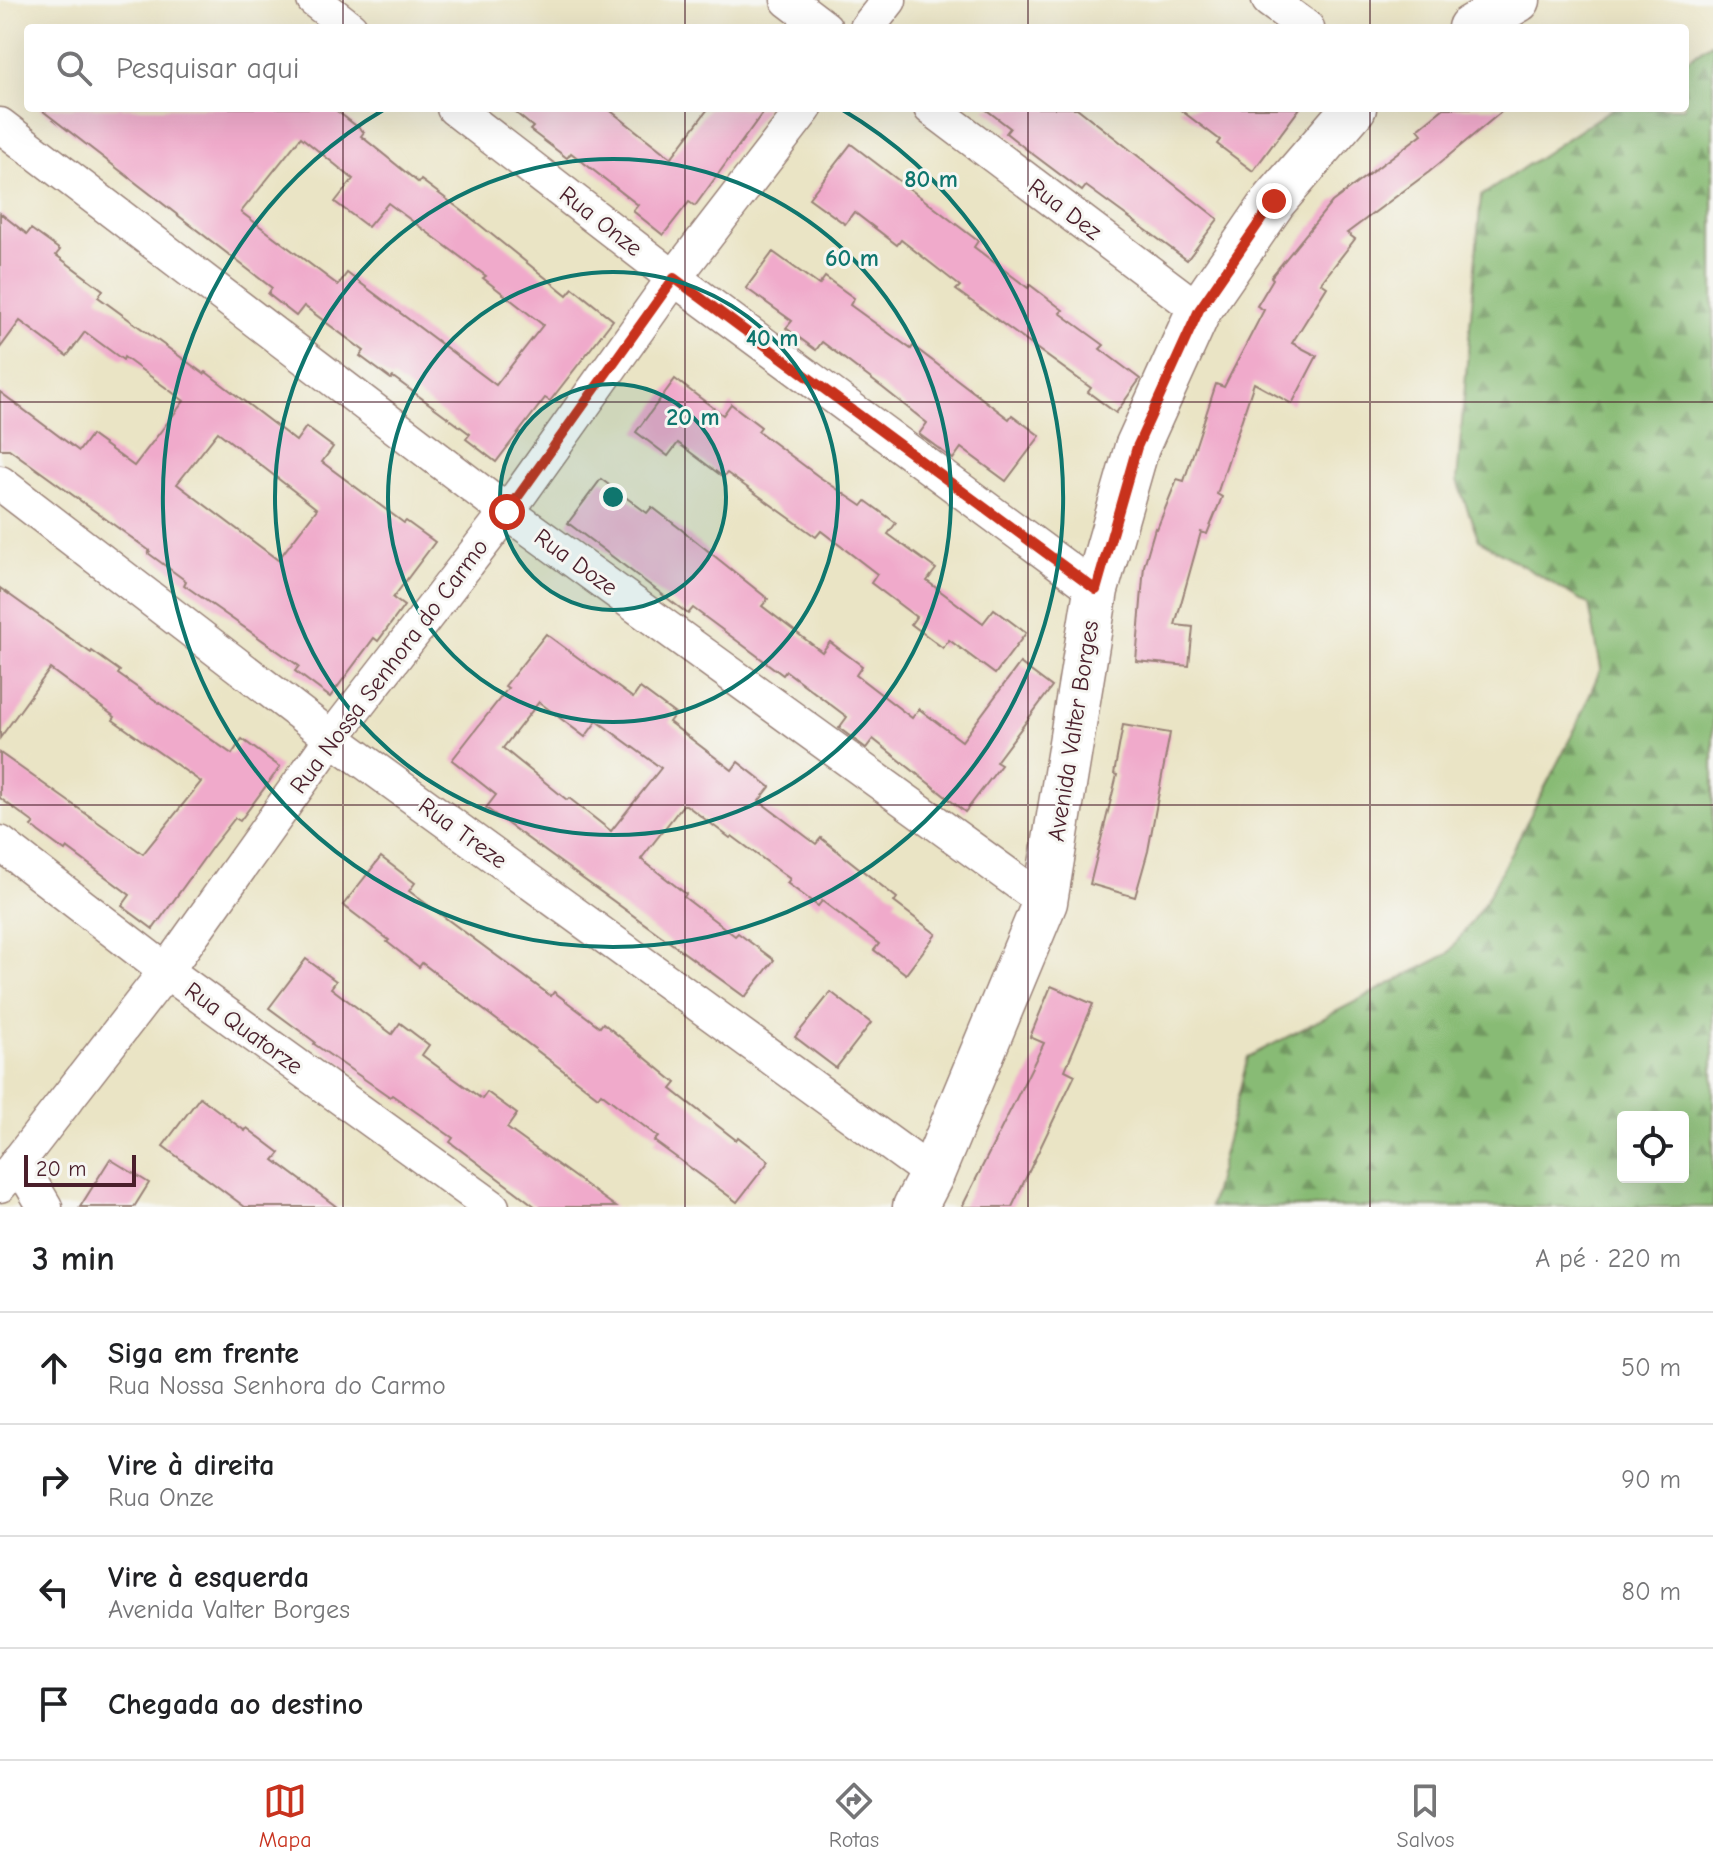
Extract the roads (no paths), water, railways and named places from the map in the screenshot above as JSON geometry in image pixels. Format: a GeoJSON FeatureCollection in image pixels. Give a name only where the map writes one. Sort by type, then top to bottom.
{"type":"FeatureCollection","features":[{"type":"Feature","properties":{"kind":"street"},"geometry":{"type":"LineString","coordinates":[[314,0],[345,24]]}},
{"type":"Feature","properties":{"kind":"street"},"geometry":{"type":"LineString","coordinates":[[788,0],[820,24]]}},
{"type":"Feature","properties":{"kind":"street"},"geometry":{"type":"LineString","coordinates":[[870,24],[889,0]]}},
{"type":"Feature","properties":{"kind":"street"},"geometry":{"type":"LineString","coordinates":[[1269,0],[1302,24]]}},
{"type":"Feature","properties":{"kind":"street"},"geometry":{"type":"LineString","coordinates":[[1477,24],[1518,0]]}},
{"type":"Feature","properties":{"kind":"street","name":"Rua Onze"},"geometry":{"type":"LineString","coordinates":[[459,112],[674,278],[1096,590]]}},
{"type":"Feature","properties":{"kind":"street","name":"Rua Nossa Senhora do Carmo"},"geometry":{"type":"LineString","coordinates":[[9,1173],[166,971],[332,738],[507,512],[674,278],[802,112]]}},
{"type":"Feature","properties":{"kind":"street","name":"Rua Dez"},"geometry":{"type":"LineString","coordinates":[[936,112],[1199,310]]}},
{"type":"Feature","properties":{"kind":"street","name":"Avenida Valter Borges"},"geometry":{"type":"LineString","coordinates":[[923,1191],[1045,902],[1096,590],[1137,447],[1199,310],[1274,201],[1351,112]]}},
{"type":"Feature","properties":{"kind":"street","name":"Rua Doze"},"geometry":{"type":"LineString","coordinates":[[0,125],[507,512],[1045,902]]}},
{"type":"Feature","properties":{"kind":"street","name":"Rua Treze"},"geometry":{"type":"LineString","coordinates":[[0,483],[923,1191]]}},
{"type":"Feature","properties":{"kind":"street","name":"Rua Quatorze"},"geometry":{"type":"LineString","coordinates":[[0,843],[166,971],[492,1207]]}},
{"type":"Feature","properties":{"kind":"street"},"geometry":{"type":"LineString","coordinates":[[9,1173],[45,1207]]}}]}
